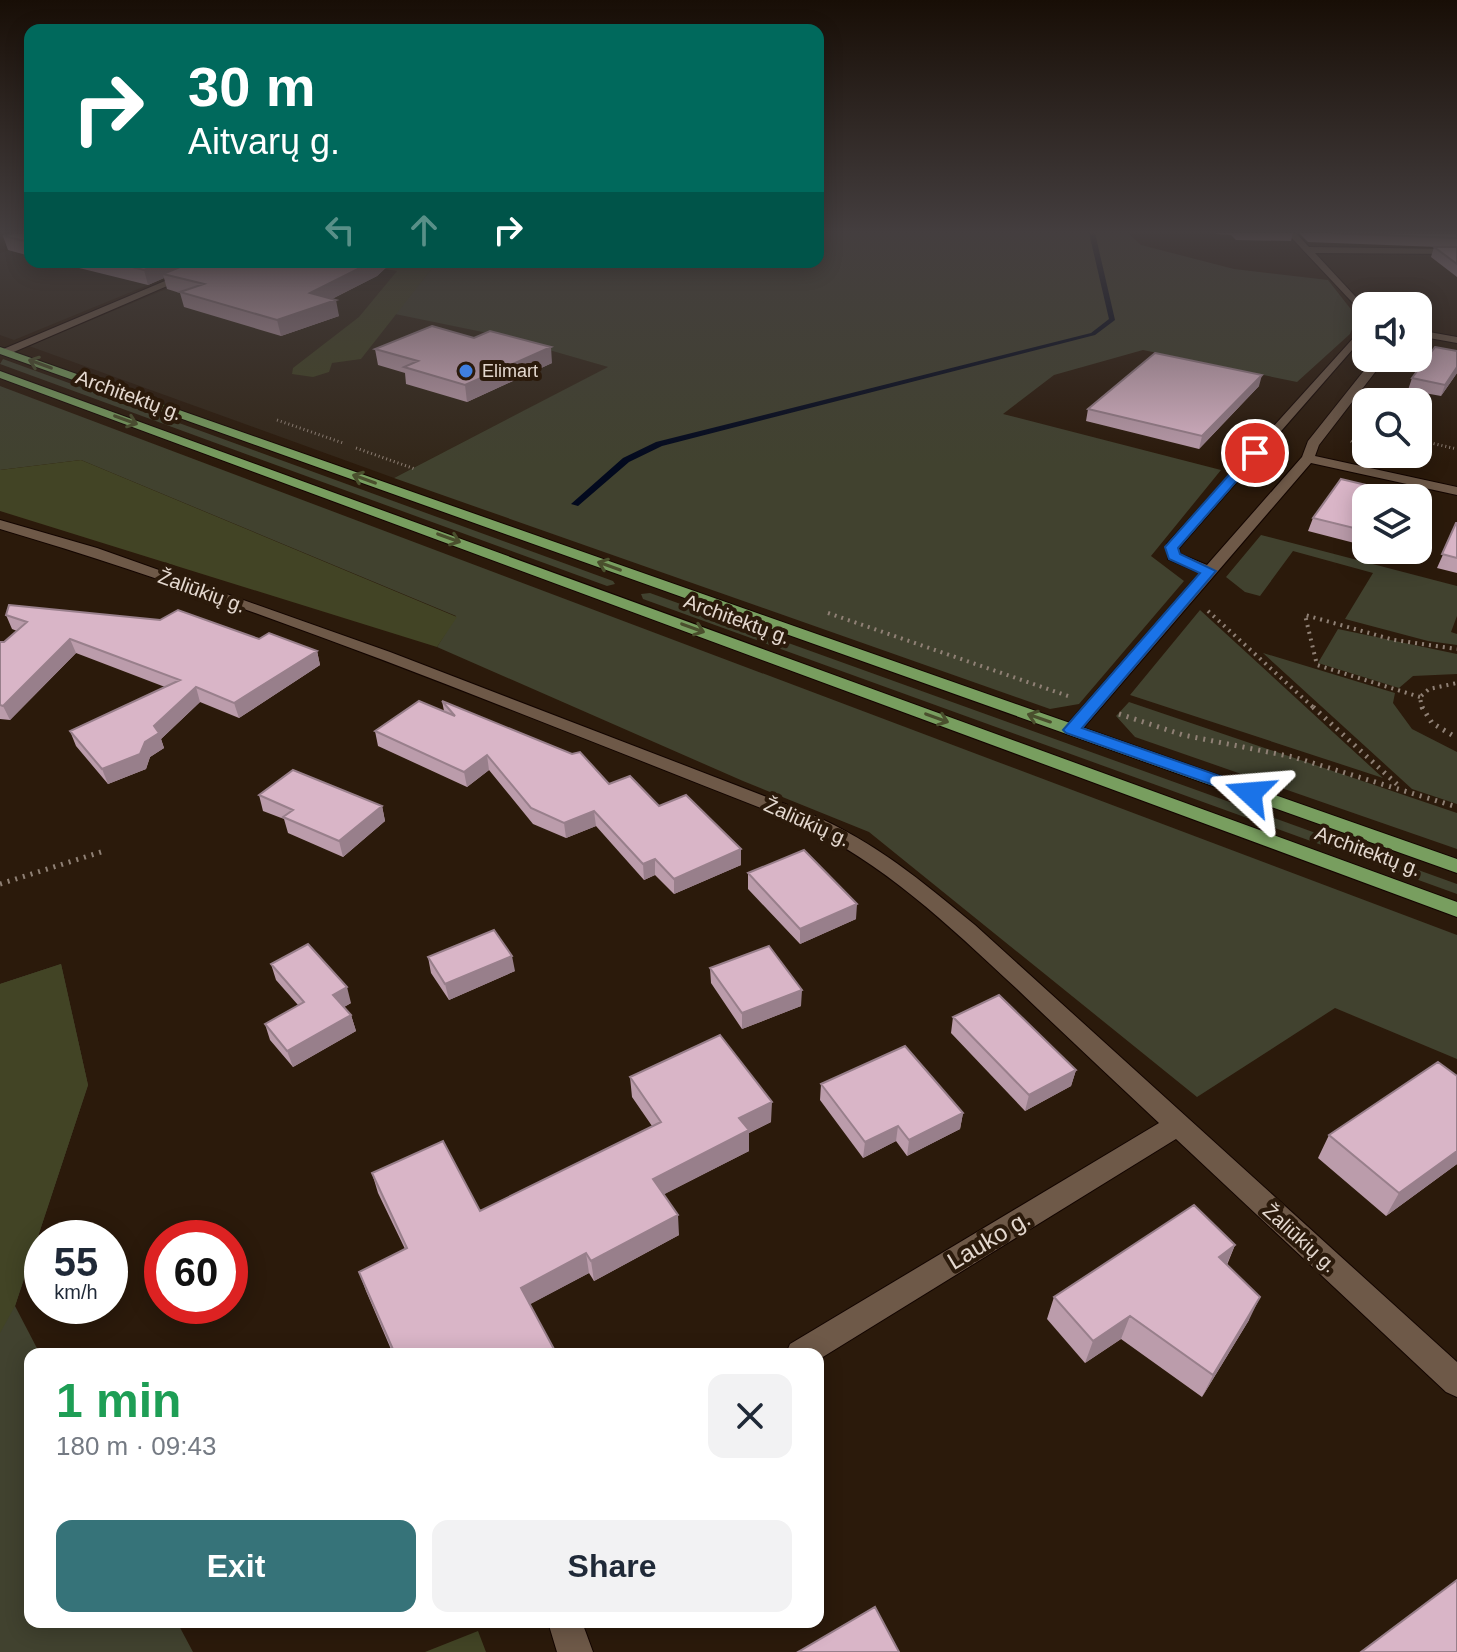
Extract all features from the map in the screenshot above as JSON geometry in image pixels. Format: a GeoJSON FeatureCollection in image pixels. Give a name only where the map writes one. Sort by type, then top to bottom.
{"type":"FeatureCollection","features":[{"type":"Feature","properties":{"kind":"main road","name":"Architektų g."},"geometry":{"type":"LineString","coordinates":[[2,352],[1457,866]]}},
{"type":"Feature","properties":{"kind":"main road","name":"Architektų g."},"geometry":{"type":"LineString","coordinates":[[0,374],[1457,910]]}},
{"type":"Feature","properties":{"kind":"main road"},"geometry":{"type":"LineString","coordinates":[[617,600],[647,580]]}},
{"type":"Feature","properties":{"kind":"street"},"geometry":{"type":"LineString","coordinates":[[2,352],[103,310]]}},
{"type":"Feature","properties":{"kind":"street"},"geometry":{"type":"LineString","coordinates":[[1432,336],[1457,340]]}},
{"type":"Feature","properties":{"kind":"street"},"geometry":{"type":"LineString","coordinates":[[1209,571],[1182,562],[1173,556],[1172,547],[1352,343]]}},
{"type":"Feature","properties":{"kind":"street"},"geometry":{"type":"LineString","coordinates":[[1072,730],[1308,458],[1313,444],[1369,372]]}},
{"type":"Feature","properties":{"kind":"street"},"geometry":{"type":"LineString","coordinates":[[1308,458],[1457,491]]}},
{"type":"Feature","properties":{"kind":"street","name":"Žaliūkių g."},"geometry":{"type":"LineString","coordinates":[[0,524],[92,551],[384,656],[804,818],[851,840],[891,867],[967,930],[1457,1382]]}},
{"type":"Feature","properties":{"kind":"street","name":"Lauko g."},"geometry":{"type":"LineString","coordinates":[[811,1348],[1177,1125]]}},
{"type":"Feature","properties":{"kind":"street"},"geometry":{"type":"LineString","coordinates":[[567,1628],[575,1652]]}},
{"type":"Feature","properties":{"kind":"path"},"geometry":{"type":"LineString","coordinates":[[1432,443],[1457,449]]}},
{"type":"Feature","properties":{"kind":"path"},"geometry":{"type":"LineString","coordinates":[[1189,594],[1402,789]]}},
{"type":"Feature","properties":{"kind":"path"},"geometry":{"type":"LineString","coordinates":[[1420,697],[1317,665],[1305,615],[1394,640],[1457,649]]}},
{"type":"Feature","properties":{"kind":"path"},"geometry":{"type":"LineString","coordinates":[[1420,697],[1429,689],[1457,683]]}},
{"type":"Feature","properties":{"kind":"path"},"geometry":{"type":"LineString","coordinates":[[1420,697],[1423,713],[1432,723],[1457,738]]}},
{"type":"Feature","properties":{"kind":"path"},"geometry":{"type":"LineString","coordinates":[[1094,705],[1183,735],[1293,757],[1457,807]]}},
{"type":"Feature","properties":{"kind":"path"},"geometry":{"type":"LineString","coordinates":[[0,884],[101,852]]}},
{"type":"Feature","properties":{"kind":"shaded area"},"geometry":{"type":"Polygon","coordinates":[[[0,310],[87,310],[14,340],[0,335],[0,310]]]}},
{"type":"Feature","properties":{"kind":"shaded area"},"geometry":{"type":"Polygon","coordinates":[[[115,310],[398,310],[396,313],[497,335],[609,367],[394,478],[29,346],[115,310]]]}},
{"type":"Feature","properties":{"kind":"green space"},"geometry":{"type":"Polygon","coordinates":[[[365,310],[399,310],[361,359],[332,363],[329,372],[313,377],[292,374],[293,368],[365,310]]]}},
{"type":"Feature","properties":{"kind":"green space"},"geometry":{"type":"Polygon","coordinates":[[[398,310],[1352,311],[1350,334],[1297,382],[1143,350],[1054,375],[1003,414],[1221,470],[1151,556],[1184,581],[1079,704],[1050,709],[394,478],[608,367],[497,335],[395,314],[398,310]]]}},
{"type":"Feature","properties":{"kind":"green space"},"geometry":{"type":"Polygon","coordinates":[[[3,359],[615,584],[607,586],[0,364],[3,359]]]}},
{"type":"Feature","properties":{"kind":"green space"},"geometry":{"type":"Polygon","coordinates":[[[0,386],[1457,935],[1457,1059],[1335,1008],[1197,1097],[869,832],[743,781],[437,647],[456,616],[81,460],[0,470],[0,386]]]}},
{"type":"Feature","properties":{"kind":"green space"},"geometry":{"type":"Polygon","coordinates":[[[81,460],[457,617],[437,647],[0,511],[0,470],[81,460]]]}},
{"type":"Feature","properties":{"kind":"green space"},"geometry":{"type":"Polygon","coordinates":[[[1261,535],[1352,559],[1352,564],[1372,564],[1457,586],[1457,616],[1451,632],[1457,634],[1457,645],[1428,641],[1345,619],[1373,573],[1293,551],[1260,596],[1245,592],[1226,577],[1261,535]]]}},
{"type":"Feature","properties":{"kind":"green space"},"geometry":{"type":"Polygon","coordinates":[[[650,593],[1457,884],[1457,894],[643,599],[641,594],[650,593]]]}},
{"type":"Feature","properties":{"kind":"green space"},"geometry":{"type":"Polygon","coordinates":[[[1200,610],[1383,778],[1130,695],[1200,610]]]}},
{"type":"Feature","properties":{"kind":"green space"},"geometry":{"type":"Polygon","coordinates":[[[1338,629],[1457,654],[1457,674],[1413,676],[1399,688],[1318,663],[1338,629]]]}},
{"type":"Feature","properties":{"kind":"green space"},"geometry":{"type":"Polygon","coordinates":[[[1263,653],[1395,693],[1393,703],[1412,729],[1457,752],[1457,804],[1412,789],[1263,653]]]}},
{"type":"Feature","properties":{"kind":"green space"},"geometry":{"type":"Polygon","coordinates":[[[1129,702],[1457,813],[1457,849],[1135,737],[1116,716],[1129,702]]]}},
{"type":"Feature","properties":{"kind":"green space"},"geometry":{"type":"Polygon","coordinates":[[[61,964],[88,1085],[43,1220],[24,1220],[24,1279],[15,1306],[37,1348],[24,1348],[24,1628],[180,1628],[193,1652],[0,1652],[0,984],[61,964]]]}},
{"type":"Feature","properties":{"kind":"green space"},"geometry":{"type":"Polygon","coordinates":[[[61,964],[88,1085],[43,1220],[24,1220],[24,1279],[15,1306],[0,1333],[0,984],[61,964]]]}},
{"type":"Feature","properties":{"kind":"green space"},"geometry":{"type":"Polygon","coordinates":[[[478,1631],[486,1652],[425,1652],[478,1631]]]}},
{"type":"Feature","properties":{"kind":"building"},"geometry":{"type":"Polygon","coordinates":[[[243,310],[306,310],[277,320],[243,310]]]}},
{"type":"Feature","properties":{"kind":"building"},"geometry":{"type":"Polygon","coordinates":[[[432,326],[474,338],[490,331],[551,347],[465,385],[404,367],[418,361],[375,349],[432,326]]]}},
{"type":"Feature","properties":{"kind":"building"},"geometry":{"type":"Polygon","coordinates":[[[1435,347],[1457,351],[1457,367],[1445,385],[1412,378],[1416,372],[1432,372],[1432,351],[1435,347]]]}},
{"type":"Feature","properties":{"kind":"building"},"geometry":{"type":"Polygon","coordinates":[[[1155,353],[1262,375],[1202,436],[1088,409],[1155,353]]]}},
{"type":"Feature","properties":{"kind":"building"},"geometry":{"type":"Polygon","coordinates":[[[1341,479],[1362,484],[1352,484],[1352,528],[1313,518],[1341,479]]]}},
{"type":"Feature","properties":{"kind":"building"},"geometry":{"type":"Polygon","coordinates":[[[1457,523],[1457,558],[1442,554],[1457,523]]]}},
{"type":"Feature","properties":{"kind":"building"},"geometry":{"type":"Polygon","coordinates":[[[9,605],[160,620],[178,610],[259,639],[269,633],[317,651],[234,703],[196,687],[154,726],[159,733],[145,742],[140,754],[102,769],[70,731],[180,680],[70,639],[3,706],[0,705],[0,642],[27,622],[6,615],[9,605]]]}},
{"type":"Feature","properties":{"kind":"building"},"geometry":{"type":"Polygon","coordinates":[[[419,701],[455,716],[442,701],[572,754],[580,752],[609,784],[630,776],[659,806],[686,795],[741,849],[674,879],[655,859],[643,864],[594,811],[564,823],[531,808],[487,755],[464,772],[375,731],[419,701]]]}},
{"type":"Feature","properties":{"kind":"building"},"geometry":{"type":"Polygon","coordinates":[[[293,770],[382,806],[339,841],[283,817],[293,810],[259,795],[293,770]]]}},
{"type":"Feature","properties":{"kind":"building"},"geometry":{"type":"Polygon","coordinates":[[[804,850],[857,904],[800,929],[748,873],[804,850]]]}},
{"type":"Feature","properties":{"kind":"building"},"geometry":{"type":"Polygon","coordinates":[[[494,930],[512,956],[445,984],[428,957],[494,930]]]}},
{"type":"Feature","properties":{"kind":"building"},"geometry":{"type":"Polygon","coordinates":[[[308,944],[347,987],[333,995],[351,1015],[287,1051],[265,1024],[304,1002],[271,964],[308,944]]]}},
{"type":"Feature","properties":{"kind":"building"},"geometry":{"type":"Polygon","coordinates":[[[769,946],[802,990],[742,1013],[710,968],[769,946]]]}},
{"type":"Feature","properties":{"kind":"building"},"geometry":{"type":"Polygon","coordinates":[[[999,995],[1076,1070],[1029,1095],[953,1017],[999,995]]]}},
{"type":"Feature","properties":{"kind":"building"},"geometry":{"type":"Polygon","coordinates":[[[720,1035],[772,1102],[739,1118],[749,1130],[653,1179],[678,1215],[591,1261],[586,1253],[521,1288],[553,1348],[392,1348],[359,1272],[407,1248],[372,1173],[443,1141],[480,1211],[661,1122],[630,1077],[720,1035]]]}},
{"type":"Feature","properties":{"kind":"building"},"geometry":{"type":"Polygon","coordinates":[[[905,1046],[963,1113],[909,1140],[898,1126],[865,1142],[821,1084],[905,1046]]]}},
{"type":"Feature","properties":{"kind":"building"},"geometry":{"type":"Polygon","coordinates":[[[1438,1062],[1457,1076],[1457,1151],[1399,1193],[1329,1135],[1438,1062]]]}},
{"type":"Feature","properties":{"kind":"building"},"geometry":{"type":"Polygon","coordinates":[[[1194,1205],[1235,1245],[1219,1257],[1260,1297],[1213,1375],[1130,1316],[1093,1341],[1054,1297],[1194,1205]]]}},
{"type":"Feature","properties":{"kind":"building"},"geometry":{"type":"Polygon","coordinates":[[[1457,1580],[1457,1652],[1361,1652],[1457,1580]]]}},
{"type":"Feature","properties":{"kind":"building"},"geometry":{"type":"Polygon","coordinates":[[[875,1607],[899,1652],[798,1652],[875,1607]]]}},
{"type":"Feature","properties":{"kind":"waterway"},"geometry":{"type":"LineString","coordinates":[[575,504],[626,460],[659,444],[1093,334],[1112,320],[1110,310]]}},
{"type":"Feature","properties":{"kind":"place","name":"Elimart"},"geometry":{"type":"Point","coordinates":[466,371]}},
{"type":"Feature","properties":{"kind":"route"},"geometry":{"type":"LineString","coordinates":[[1250,793],[1072,730],[1209,571],[1182,562],[1173,556],[1172,547],[1255,453]]}}]}
